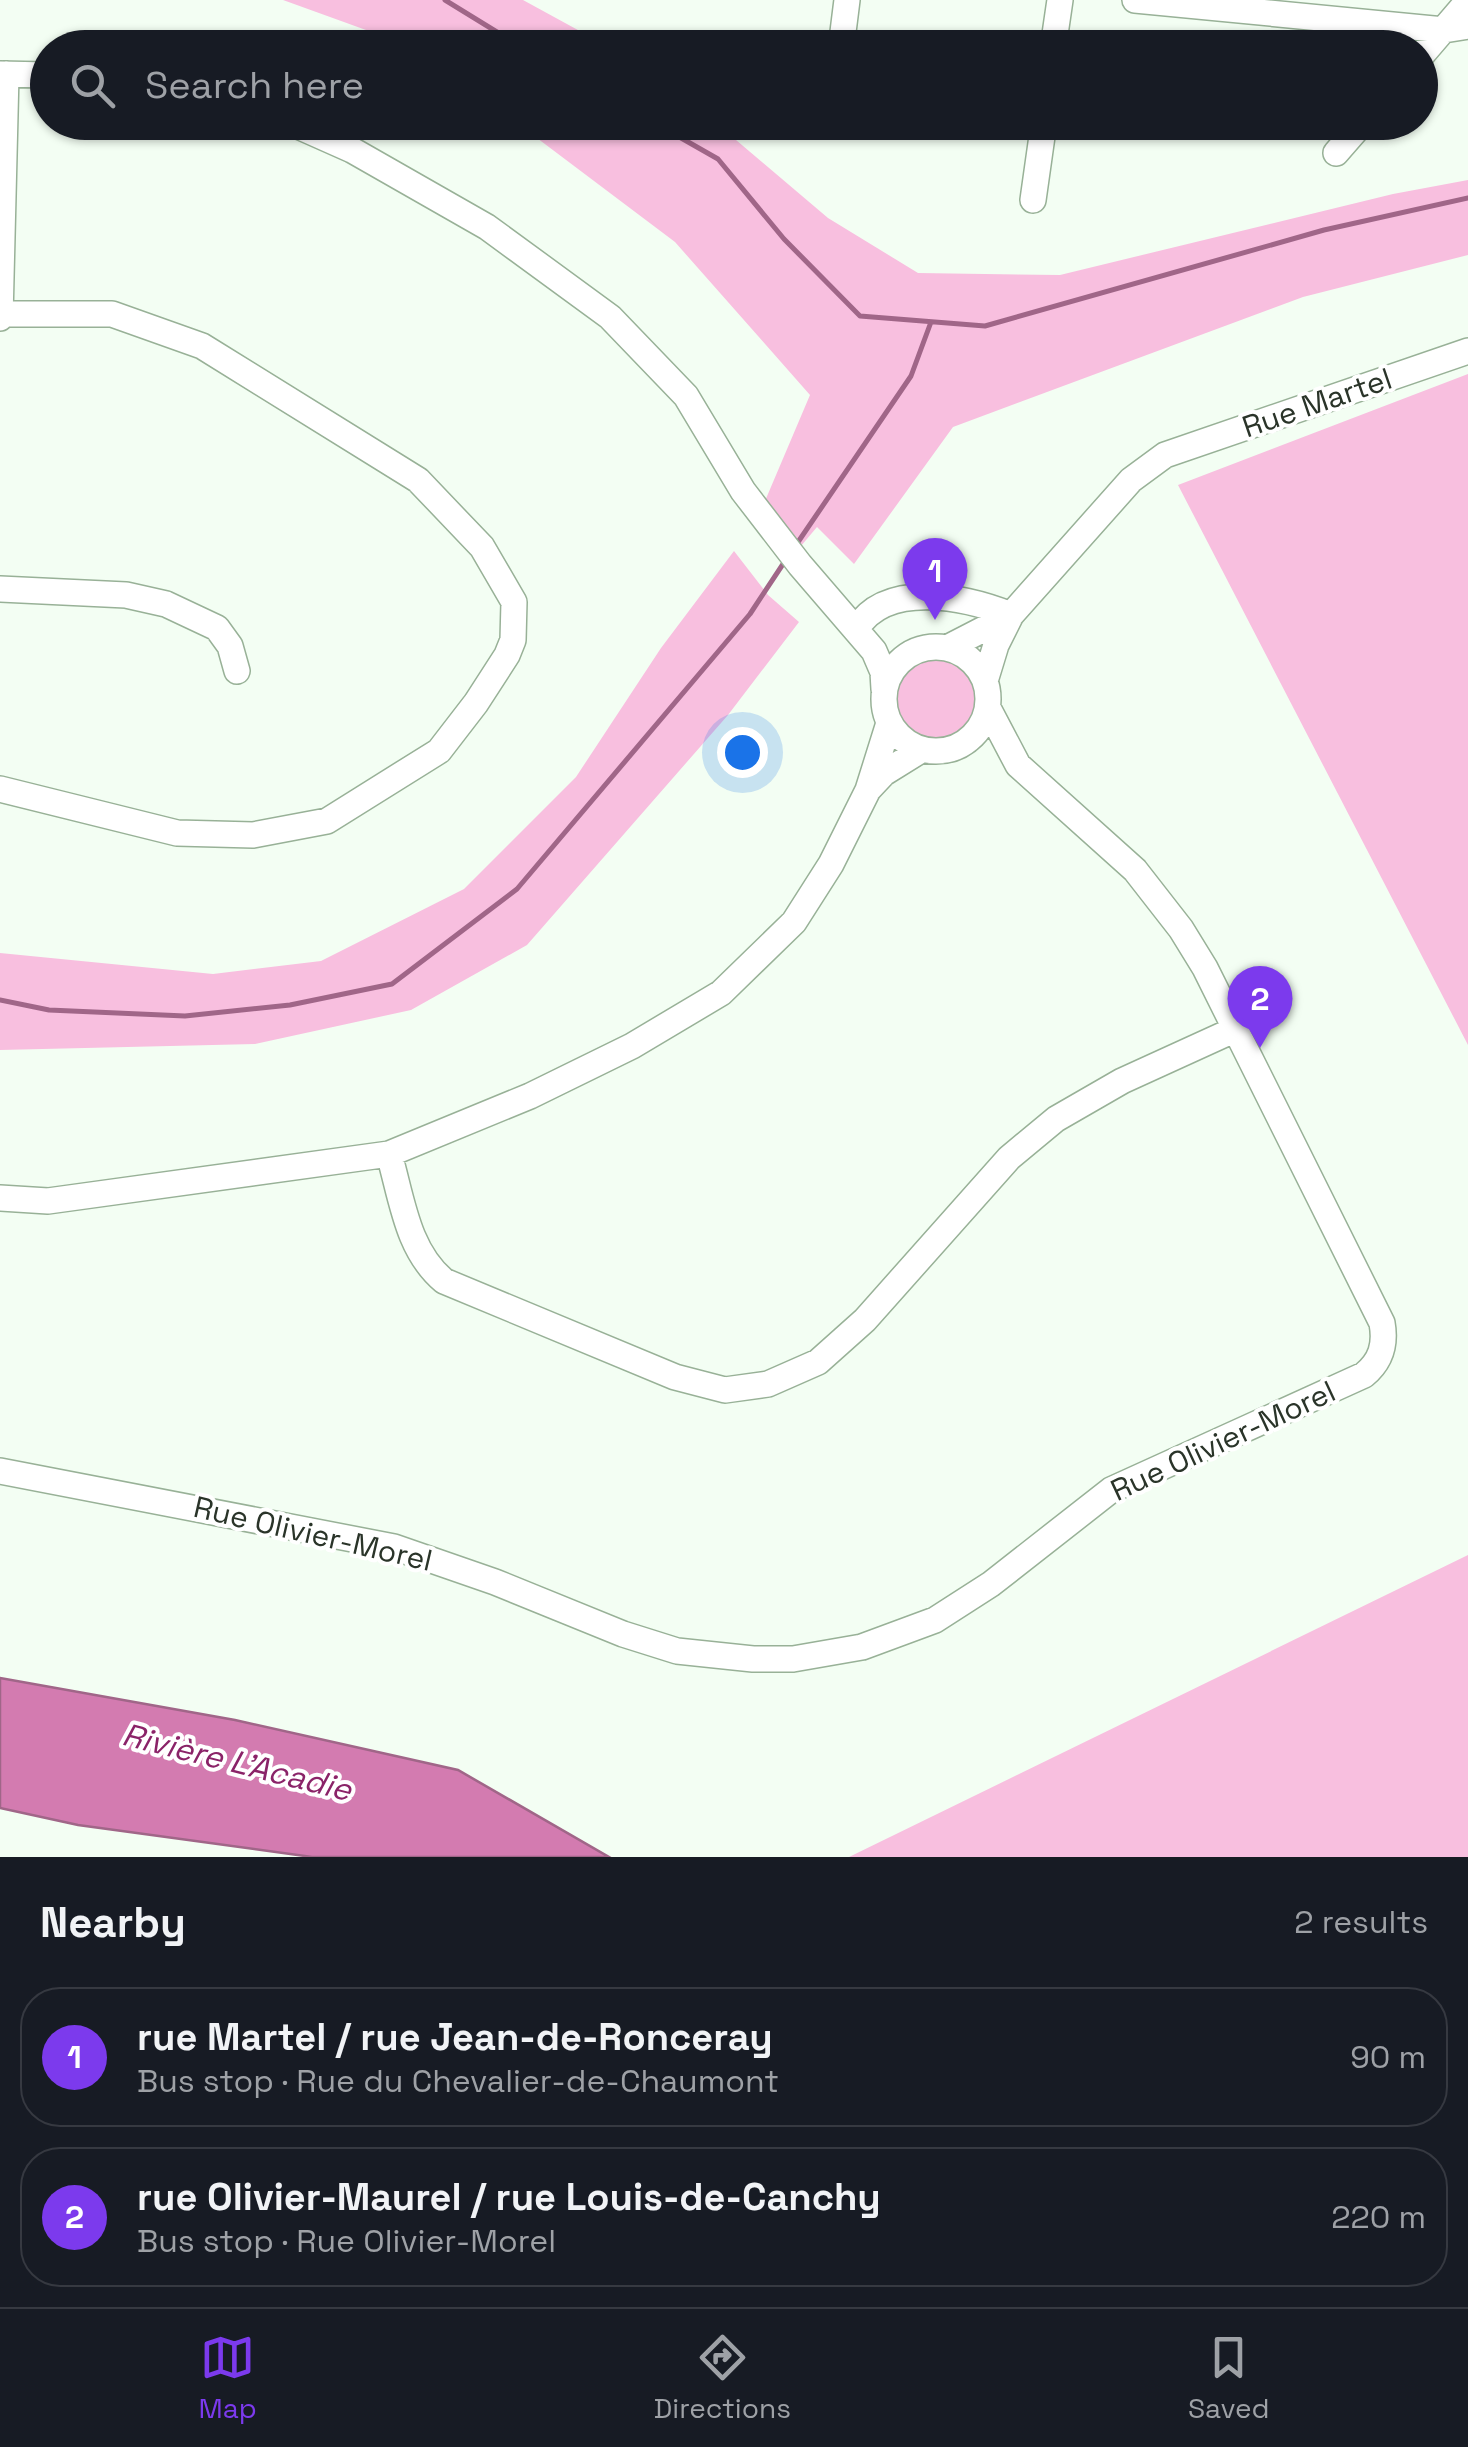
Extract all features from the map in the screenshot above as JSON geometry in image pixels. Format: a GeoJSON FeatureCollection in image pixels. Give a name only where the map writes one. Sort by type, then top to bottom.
{"type":"FeatureCollection","features":[{"type":"Feature","properties":{"kind":"street"},"geometry":{"type":"LineString","coordinates":[[843,30],[847,0]]}},
{"type":"Feature","properties":{"kind":"street"},"geometry":{"type":"LineString","coordinates":[[1056,30],[1060,0]]}},
{"type":"Feature","properties":{"kind":"street"},"geometry":{"type":"LineString","coordinates":[[1135,0],[1456,28],[1468,1]]}},
{"type":"Feature","properties":{"kind":"street"},"geometry":{"type":"LineString","coordinates":[[0,789],[177,833],[253,834],[327,821],[438,751],[476,703],[513,640],[514,602],[482,547],[418,480],[202,346],[112,314],[0,316],[3,74],[30,75]]}},
{"type":"Feature","properties":{"kind":"street"},"geometry":{"type":"LineString","coordinates":[[330,140],[487,226],[610,317],[686,396],[743,491],[880,660],[889,722],[897,734],[922,750],[946,751],[977,732],[988,708],[985,681],[1011,615]]}},
{"type":"Feature","properties":{"kind":"street"},"geometry":{"type":"LineString","coordinates":[[1033,200],[1041,140]]}},
{"type":"Feature","properties":{"kind":"street"},"geometry":{"type":"LineString","coordinates":[[1336,153],[1347,140]]}},
{"type":"Feature","properties":{"kind":"street","name":"Rue Martel"},"geometry":{"type":"LineString","coordinates":[[1011,615],[1130,480],[1165,455],[1468,351]]}},
{"type":"Feature","properties":{"kind":"street"},"geometry":{"type":"LineString","coordinates":[[0,590],[126,595],[166,604],[217,628],[230,646],[237,671]]}},
{"type":"Feature","properties":{"kind":"street"},"geometry":{"type":"LineString","coordinates":[[857,628],[866,614],[879,606],[921,598],[967,600],[1011,615]]}},
{"type":"Feature","properties":{"kind":"street"},"geometry":{"type":"LineString","coordinates":[[857,628],[886,642],[919,649],[947,648],[1011,615]]}},
{"type":"Feature","properties":{"kind":"street"},"geometry":{"type":"LineString","coordinates":[[947,648],[970,660],[985,681]]}},
{"type":"Feature","properties":{"kind":"street"},"geometry":{"type":"LineString","coordinates":[[884,690],[900,661],[919,649]]}},
{"type":"Feature","properties":{"kind":"street","name":"Rue Olivier-Morel"},"geometry":{"type":"LineString","coordinates":[[0,1471],[394,1548],[495,1582],[623,1634],[678,1650],[773,1660],[813,1657],[883,1641],[935,1620],[973,1598],[1111,1490],[1352,1382],[1372,1369],[1384,1338],[1376,1311],[1205,968],[1157,896],[1086,823],[1018,765],[988,708]]}},
{"type":"Feature","properties":{"kind":"street"},"geometry":{"type":"LineString","coordinates":[[0,1198],[48,1201],[390,1154],[530,1096],[632,1046],[720,993],[794,922],[831,864],[868,790],[889,722]]}},
{"type":"Feature","properties":{"kind":"street","name":"Rue Olivier-Morel"},"geometry":{"type":"LineString","coordinates":[[958,746],[1018,765]]}},
{"type":"Feature","properties":{"kind":"street"},"geometry":{"type":"LineString","coordinates":[[868,790],[884,772],[922,750]]}},
{"type":"Feature","properties":{"kind":"street"},"geometry":{"type":"LineString","coordinates":[[390,1154],[416,1249],[427,1268],[444,1282],[676,1377],[725,1390],[768,1384],[818,1362],[865,1320],[1010,1158],[1056,1119],[1122,1080],[1236,1029]]}},
{"type":"Feature","properties":{"kind":"shaded area"},"geometry":{"type":"Polygon","coordinates":[[[283,0],[523,0],[578,30],[366,30],[283,0]]]}},
{"type":"Feature","properties":{"kind":"shaded area"},"geometry":{"type":"Polygon","coordinates":[[[540,140],[736,140],[828,218],[918,273],[1060,275],[1393,194],[1468,180],[1468,255],[1303,297],[953,427],[854,564],[817,527],[801,546],[765,501],[810,395],[675,242],[540,140]]]}},
{"type":"Feature","properties":{"kind":"shaded area"},"geometry":{"type":"Polygon","coordinates":[[[1468,374],[1468,1045],[1178,485],[1468,374]]]}},
{"type":"Feature","properties":{"kind":"shaded area"},"geometry":{"type":"Polygon","coordinates":[[[734,551],[768,595],[799,622],[728,715],[527,945],[411,1010],[255,1044],[0,1050],[0,953],[213,974],[321,961],[464,889],[576,777],[661,648],[734,551]]]}},
{"type":"Feature","properties":{"kind":"shaded area"},"geometry":{"type":"Polygon","coordinates":[[[934,658],[965,671],[978,702],[965,733],[934,746],[903,733],[890,702],[903,671],[934,658]]]}},
{"type":"Feature","properties":{"kind":"shaded area"},"geometry":{"type":"Polygon","coordinates":[[[1468,1555],[1468,1857],[849,1857],[1468,1555]]]}},
{"type":"Feature","properties":{"kind":"water","name":"Rivière L'Acadie"},"geometry":{"type":"Polygon","coordinates":[[[0,1678],[235,1720],[458,1770],[609,1857],[312,1857],[78,1825],[0,1808],[0,1678]]]}},
{"type":"Feature","properties":{"kind":"waterway"},"geometry":{"type":"LineString","coordinates":[[445,0],[494,30]]}},
{"type":"Feature","properties":{"kind":"waterway"},"geometry":{"type":"LineString","coordinates":[[685,140],[718,159],[784,239],[860,316],[985,326],[1324,230],[1468,198]]}},
{"type":"Feature","properties":{"kind":"waterway"},"geometry":{"type":"LineString","coordinates":[[796,545],[911,376],[931,322]]}},
{"type":"Feature","properties":{"kind":"waterway"},"geometry":{"type":"LineString","coordinates":[[0,1000],[49,1010],[185,1016],[290,1005],[392,984],[517,889],[750,614],[787,558]]}},
{"type":"Feature","properties":{"kind":"place","name":"rue Martel / rue Jean-de-Ronceray"},"geometry":{"type":"Point","coordinates":[935,620]}},
{"type":"Feature","properties":{"kind":"place","name":"rue Olivier-Maurel / rue Louis-de-Canchy"},"geometry":{"type":"Point","coordinates":[1260,1048]}}]}
